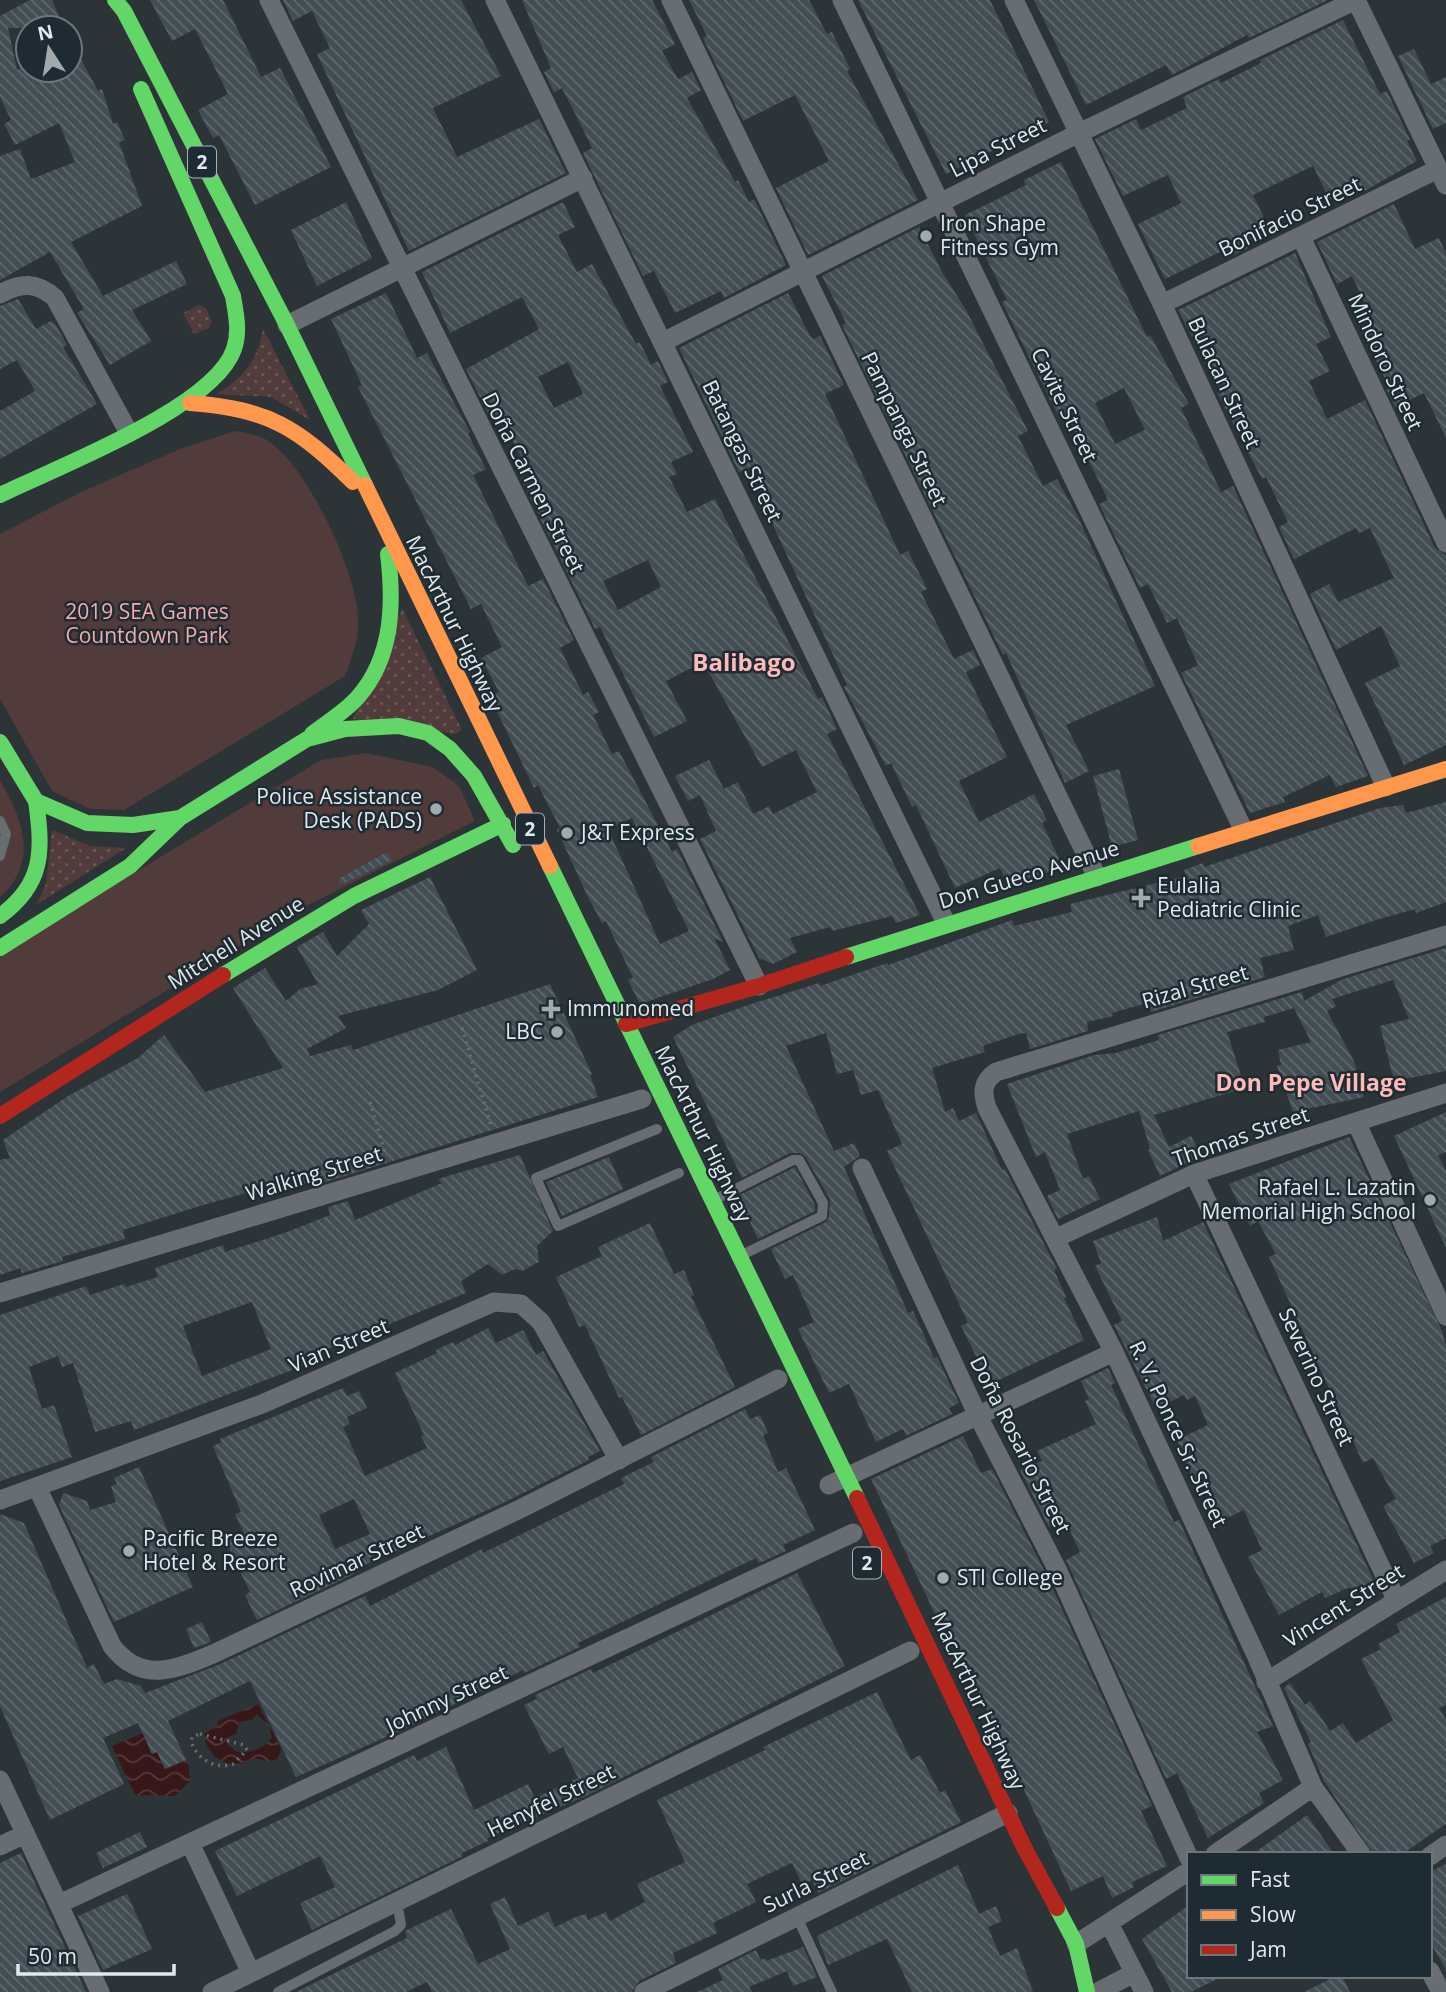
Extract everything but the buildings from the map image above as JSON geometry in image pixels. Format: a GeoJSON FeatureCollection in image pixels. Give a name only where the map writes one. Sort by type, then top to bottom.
{"type":"FeatureCollection","features":[{"type":"Feature","properties":{"kind":"main road"},"geometry":{"type":"LineString","coordinates":[[105,0],[116,32]]}},
{"type":"Feature","properties":{"kind":"main road","name":"MacArthur Highway"},"geometry":{"type":"LineString","coordinates":[[115,0],[124,11],[286,325],[847,1476],[995,1819],[1076,1944],[1086,1992]]}},
{"type":"Feature","properties":{"kind":"main road","name":"2"},"geometry":{"type":"LineString","coordinates":[[0,495],[190,403],[231,357],[240,329],[239,315],[132,69]]}},
{"type":"Feature","properties":{"kind":"main road"},"geometry":{"type":"LineString","coordinates":[[190,403],[230,405],[278,418],[330,458],[370,500]]}},
{"type":"Feature","properties":{"kind":"main road"},"geometry":{"type":"LineString","coordinates":[[307,739],[358,696],[387,645],[392,579],[384,529]]}},
{"type":"Feature","properties":{"kind":"main road","name":"2"},"geometry":{"type":"LineString","coordinates":[[36,801],[87,823],[133,825],[180,818],[307,739],[373,726],[399,726],[428,733],[450,749],[474,776],[522,862]]}},
{"type":"Feature","properties":{"kind":"main road"},"geometry":{"type":"LineString","coordinates":[[0,742],[36,801],[40,859],[32,885],[17,906],[0,916]]}},
{"type":"Feature","properties":{"kind":"main road","name":"Don Gueco Avenue"},"geometry":{"type":"LineString","coordinates":[[626,1024],[759,986],[946,923],[1446,769]]}},
{"type":"Feature","properties":{"kind":"main road"},"geometry":{"type":"LineString","coordinates":[[0,948],[130,866],[180,818]]}},
{"type":"Feature","properties":{"kind":"main road","name":"Mitchell Avenue"},"geometry":{"type":"LineString","coordinates":[[0,1116],[305,924],[354,896],[503,824]]}},
{"type":"Feature","properties":{"kind":"main road","name":"MacArthur Highway"},"geometry":{"type":"LineString","coordinates":[[639,1094],[660,1134]]}},
{"type":"Feature","properties":{"kind":"main road","name":"MacArthur Highway"},"geometry":{"type":"LineString","coordinates":[[671,1156],[682,1179]]}},
{"type":"Feature","properties":{"kind":"main road","name":"MacArthur Highway"},"geometry":{"type":"LineString","coordinates":[[1062,1960],[1086,1992]]}},
{"type":"Feature","properties":{"kind":"street","name":"Doña Carmen Street"},"geometry":{"type":"LineString","coordinates":[[269,0],[759,986]]}},
{"type":"Feature","properties":{"kind":"street","name":"Batangas Street"},"geometry":{"type":"LineString","coordinates":[[495,0],[946,923]]}},
{"type":"Feature","properties":{"kind":"street","name":"Pampanga Street"},"geometry":{"type":"LineString","coordinates":[[671,0],[1097,877]]}},
{"type":"Feature","properties":{"kind":"street","name":"Cavite Street"},"geometry":{"type":"LineString","coordinates":[[842,0],[1244,831]]}},
{"type":"Feature","properties":{"kind":"street","name":"Bulacan Street"},"geometry":{"type":"LineString","coordinates":[[1014,0],[1162,304],[1386,787]]}},
{"type":"Feature","properties":{"kind":"street"},"geometry":{"type":"LineString","coordinates":[[1356,0],[1442,177]]}},
{"type":"Feature","properties":{"kind":"street","name":"Lipa Street"},"geometry":{"type":"LineString","coordinates":[[663,342],[1079,133],[1356,0]]}},
{"type":"Feature","properties":{"kind":"street","name":"Bonifacio Street"},"geometry":{"type":"LineString","coordinates":[[1162,304],[1301,237],[1442,177]]}},
{"type":"Feature","properties":{"kind":"street"},"geometry":{"type":"LineString","coordinates":[[286,325],[583,178]]}},
{"type":"Feature","properties":{"kind":"street","name":"Mindoro Street"},"geometry":{"type":"LineString","coordinates":[[1301,237],[1446,543]]}},
{"type":"Feature","properties":{"kind":"street"},"geometry":{"type":"LineString","coordinates":[[0,294],[24,285],[44,289],[55,298],[129,433]]}},
{"type":"Feature","properties":{"kind":"street","name":"Rizal Street"},"geometry":{"type":"LineString","coordinates":[[987,1108],[983,1091],[985,1083],[996,1072],[1446,935]]}},
{"type":"Feature","properties":{"kind":"street","name":"Thomas Street"},"geometry":{"type":"LineString","coordinates":[[1056,1238],[1194,1174],[1446,1093]]}},
{"type":"Feature","properties":{"kind":"street","name":"Walking Street"},"geometry":{"type":"LineString","coordinates":[[0,1293],[392,1175],[639,1094]]}},
{"type":"Feature","properties":{"kind":"street","name":"R. V. Ponce Sr. Street"},"geometry":{"type":"LineString","coordinates":[[987,1108],[1114,1352],[1256,1655],[1313,1787],[1360,1852]]}},
{"type":"Feature","properties":{"kind":"street"},"geometry":{"type":"LineString","coordinates":[[1356,1122],[1446,1316]]}},
{"type":"Feature","properties":{"kind":"street","name":"Doña Rosario Street"},"geometry":{"type":"LineString","coordinates":[[862,1167],[978,1416],[1057,1569],[1187,1854]]}},
{"type":"Feature","properties":{"kind":"street","name":"Severino Street"},"geometry":{"type":"LineString","coordinates":[[1194,1174],[1396,1599]]}},
{"type":"Feature","properties":{"kind":"street","name":"Vian Street"},"geometry":{"type":"LineString","coordinates":[[0,1500],[262,1404],[494,1301],[521,1304],[541,1322],[619,1460]]}},
{"type":"Feature","properties":{"kind":"street"},"geometry":{"type":"LineString","coordinates":[[829,1485],[1114,1352]]}},
{"type":"Feature","properties":{"kind":"street","name":"Rovimar Street"},"geometry":{"type":"LineString","coordinates":[[37,1487],[112,1646],[130,1666],[162,1671],[213,1654],[619,1460],[778,1379]]}},
{"type":"Feature","properties":{"kind":"street","name":"Johnny Street"},"geometry":{"type":"LineString","coordinates":[[59,1904],[852,1531]]}},
{"type":"Feature","properties":{"kind":"street","name":"Vincent Street"},"geometry":{"type":"LineString","coordinates":[[1266,1682],[1446,1570]]}},
{"type":"Feature","properties":{"kind":"street","name":"Henyfel Street"},"geometry":{"type":"LineString","coordinates":[[212,1992],[910,1651]]}},
{"type":"Feature","properties":{"kind":"street"},"geometry":{"type":"LineString","coordinates":[[0,1780],[100,1992]]}},
{"type":"Feature","properties":{"kind":"street"},"geometry":{"type":"LineString","coordinates":[[1218,1852],[1313,1787]]}},
{"type":"Feature","properties":{"kind":"street","name":"Surla Street"},"geometry":{"type":"LineString","coordinates":[[645,1992],[995,1819]]}},
{"type":"Feature","properties":{"kind":"street"},"geometry":{"type":"LineString","coordinates":[[0,1846],[25,1834]]}},
{"type":"Feature","properties":{"kind":"street"},"geometry":{"type":"LineString","coordinates":[[190,1843],[251,1973]]}},
{"type":"Feature","properties":{"kind":"street"},"geometry":{"type":"LineString","coordinates":[[1076,1944],[1110,1925],[1187,1872]]}},
{"type":"Feature","properties":{"kind":"street"},"geometry":{"type":"LineString","coordinates":[[1110,1925],[1144,1992]]}},
{"type":"Feature","properties":{"kind":"street"},"geometry":{"type":"LineString","coordinates":[[1098,1992],[1134,1973]]}},
{"type":"Feature","properties":{"kind":"street"},"geometry":{"type":"LineString","coordinates":[[1432,1975],[1441,1992]]}},
{"type":"Feature","properties":{"kind":"lane"},"geometry":{"type":"LineString","coordinates":[[0,821],[6,834],[0,856]]}},
{"type":"Feature","properties":{"kind":"lane"},"geometry":{"type":"LineString","coordinates":[[660,1134],[536,1178],[558,1226],[682,1179]]}},
{"type":"Feature","properties":{"kind":"lane"},"geometry":{"type":"LineString","coordinates":[[713,1201],[793,1160],[799,1160],[823,1203],[822,1216],[739,1256]]}},
{"type":"Feature","properties":{"kind":"lane"},"geometry":{"type":"LineString","coordinates":[[278,1992],[395,1931],[401,1924],[397,1902]]}},
{"type":"Feature","properties":{"kind":"lane"},"geometry":{"type":"LineString","coordinates":[[797,1917],[832,1992]]}},
{"type":"Feature","properties":{"kind":"path"},"geometry":{"type":"LineString","coordinates":[[462,1028],[496,1142]]}},
{"type":"Feature","properties":{"kind":"path"},"geometry":{"type":"LineString","coordinates":[[370,1102],[392,1175]]}},
{"type":"Feature","properties":{"kind":"path"},"geometry":{"type":"LineString","coordinates":[[204,1734],[226,1740],[246,1746],[246,1752],[233,1764],[218,1766],[200,1756],[193,1747],[192,1737],[204,1734]]}},
{"type":"Feature","properties":{"kind":"green space"},"geometry":{"type":"Polygon","coordinates":[[[199,305],[206,308],[212,322],[209,328],[194,334],[183,313],[199,305]]]}},
{"type":"Feature","properties":{"kind":"green space"},"geometry":{"type":"Polygon","coordinates":[[[263,329],[310,420],[271,397],[217,394],[248,367],[257,350],[263,329]]]}},
{"type":"Feature","properties":{"kind":"green space","name":"2019 SEA Games Countdown Park"},"geometry":{"type":"Polygon","coordinates":[[[235,431],[261,437],[289,460],[318,503],[331,529],[351,581],[358,624],[354,651],[345,676],[124,810],[90,809],[52,791],[0,699],[0,534],[81,492],[180,449],[235,431]]]}},
{"type":"Feature","properties":{"kind":"green space"},"geometry":{"type":"Polygon","coordinates":[[[402,608],[462,730],[455,734],[353,719],[402,608]]]}},
{"type":"Feature","properties":{"kind":"green space"},"geometry":{"type":"Polygon","coordinates":[[[366,753],[433,767],[459,786],[475,821],[304,907],[0,1092],[0,954],[321,760],[366,753]]]}},
{"type":"Feature","properties":{"kind":"green space"},"geometry":{"type":"Polygon","coordinates":[[[0,780],[20,824],[23,855],[20,869],[0,897],[0,780]]]}},
{"type":"Feature","properties":{"kind":"green space"},"geometry":{"type":"Polygon","coordinates":[[[52,830],[90,846],[126,848],[36,905],[46,884],[52,830]]]}},
{"type":"Feature","properties":{"kind":"water"},"geometry":{"type":"Polygon","coordinates":[[[258,1704],[281,1749],[278,1758],[270,1761],[254,1759],[234,1764],[213,1755],[204,1734],[217,1726],[218,1721],[258,1704]],[[257,1714],[252,1720],[239,1722],[236,1734],[227,1738],[228,1745],[238,1752],[256,1749],[272,1737],[269,1727],[257,1714]]]}},
{"type":"Feature","properties":{"kind":"water"},"geometry":{"type":"Polygon","coordinates":[[[143,1733],[153,1743],[148,1745],[151,1754],[157,1752],[165,1769],[186,1760],[188,1762],[190,1781],[175,1796],[135,1795],[112,1746],[143,1733]]]}},
{"type":"Feature","properties":{"kind":"traffic: fast"},"geometry":{"type":"LineString","coordinates":[[115,0],[124,11],[287,325],[365,485]]}},
{"type":"Feature","properties":{"kind":"traffic: fast"},"geometry":{"type":"LineString","coordinates":[[0,495],[131,434],[166,414],[197,393],[221,371],[234,349],[237,329],[233,296],[141,89]]}},
{"type":"Feature","properties":{"kind":"traffic: fast"},"geometry":{"type":"LineString","coordinates":[[312,734],[358,697],[378,665],[390,611],[388,554]]}},
{"type":"Feature","properties":{"kind":"traffic: fast"},"geometry":{"type":"LineString","coordinates":[[0,742],[36,801],[87,823],[133,825],[180,818],[307,739],[345,729],[399,726],[428,733],[450,749],[474,776],[513,845]]}},
{"type":"Feature","properties":{"kind":"traffic: fast"},"geometry":{"type":"LineString","coordinates":[[0,916],[25,892],[33,879],[40,836],[36,801]]}},
{"type":"Feature","properties":{"kind":"traffic: fast"},"geometry":{"type":"LineString","coordinates":[[0,948],[130,866],[180,818]]}},
{"type":"Feature","properties":{"kind":"traffic: fast"},"geometry":{"type":"LineString","coordinates":[[223,975],[354,896],[503,824]]}},
{"type":"Feature","properties":{"kind":"traffic: fast"},"geometry":{"type":"LineString","coordinates":[[846,957],[1198,846]]}},
{"type":"Feature","properties":{"kind":"traffic: fast"},"geometry":{"type":"LineString","coordinates":[[550,866],[857,1498]]}},
{"type":"Feature","properties":{"kind":"traffic: fast"},"geometry":{"type":"LineString","coordinates":[[1057,1908],[1076,1944],[1087,1992]]}},
{"type":"Feature","properties":{"kind":"traffic: slow"},"geometry":{"type":"LineString","coordinates":[[190,403],[241,410],[280,424],[315,447],[353,482]]}},
{"type":"Feature","properties":{"kind":"traffic: slow"},"geometry":{"type":"LineString","coordinates":[[365,485],[550,866]]}},
{"type":"Feature","properties":{"kind":"traffic: slow"},"geometry":{"type":"LineString","coordinates":[[1198,846],[1446,769]]}},
{"type":"Feature","properties":{"kind":"traffic: jam"},"geometry":{"type":"LineString","coordinates":[[626,1024],[759,986],[846,957]]}},
{"type":"Feature","properties":{"kind":"traffic: jam"},"geometry":{"type":"LineString","coordinates":[[0,1116],[223,975]]}},
{"type":"Feature","properties":{"kind":"traffic: jam"},"geometry":{"type":"LineString","coordinates":[[857,1498],[1025,1849],[1057,1908]]}},
{"type":"Feature","properties":{"kind":"place","name":"Iron Shape Fitness Gym"},"geometry":{"type":"Point","coordinates":[926,236]}},
{"type":"Feature","properties":{"kind":"place","name":"Police Assistance Desk (PADS)"},"geometry":{"type":"Point","coordinates":[436,809]}},
{"type":"Feature","properties":{"kind":"place","name":"J&T Express"},"geometry":{"type":"Point","coordinates":[567,833]}},
{"type":"Feature","properties":{"kind":"place","name":"Eulalia Pediatric Clinic"},"geometry":{"type":"Point","coordinates":[1141,898]}},
{"type":"Feature","properties":{"kind":"place","name":"Immunomed"},"geometry":{"type":"Point","coordinates":[551,1009]}},
{"type":"Feature","properties":{"kind":"place","name":"LBC"},"geometry":{"type":"Point","coordinates":[557,1032]}},
{"type":"Feature","properties":{"kind":"place","name":"Rafael L. Lazatin Memorial High School"},"geometry":{"type":"Point","coordinates":[1430,1200]}},
{"type":"Feature","properties":{"kind":"place","name":"Pacific Breeze Hotel & Resort"},"geometry":{"type":"Point","coordinates":[129,1551]}},
{"type":"Feature","properties":{"kind":"place","name":"STI College"},"geometry":{"type":"Point","coordinates":[943,1578]}},
{"type":"Feature","properties":{"kind":"district","name":"Balibago"},"geometry":{"type":"Point","coordinates":[744,663]}},
{"type":"Feature","properties":{"kind":"district","name":"Don Pepe Village"},"geometry":{"type":"Point","coordinates":[1311,1083]}}]}
